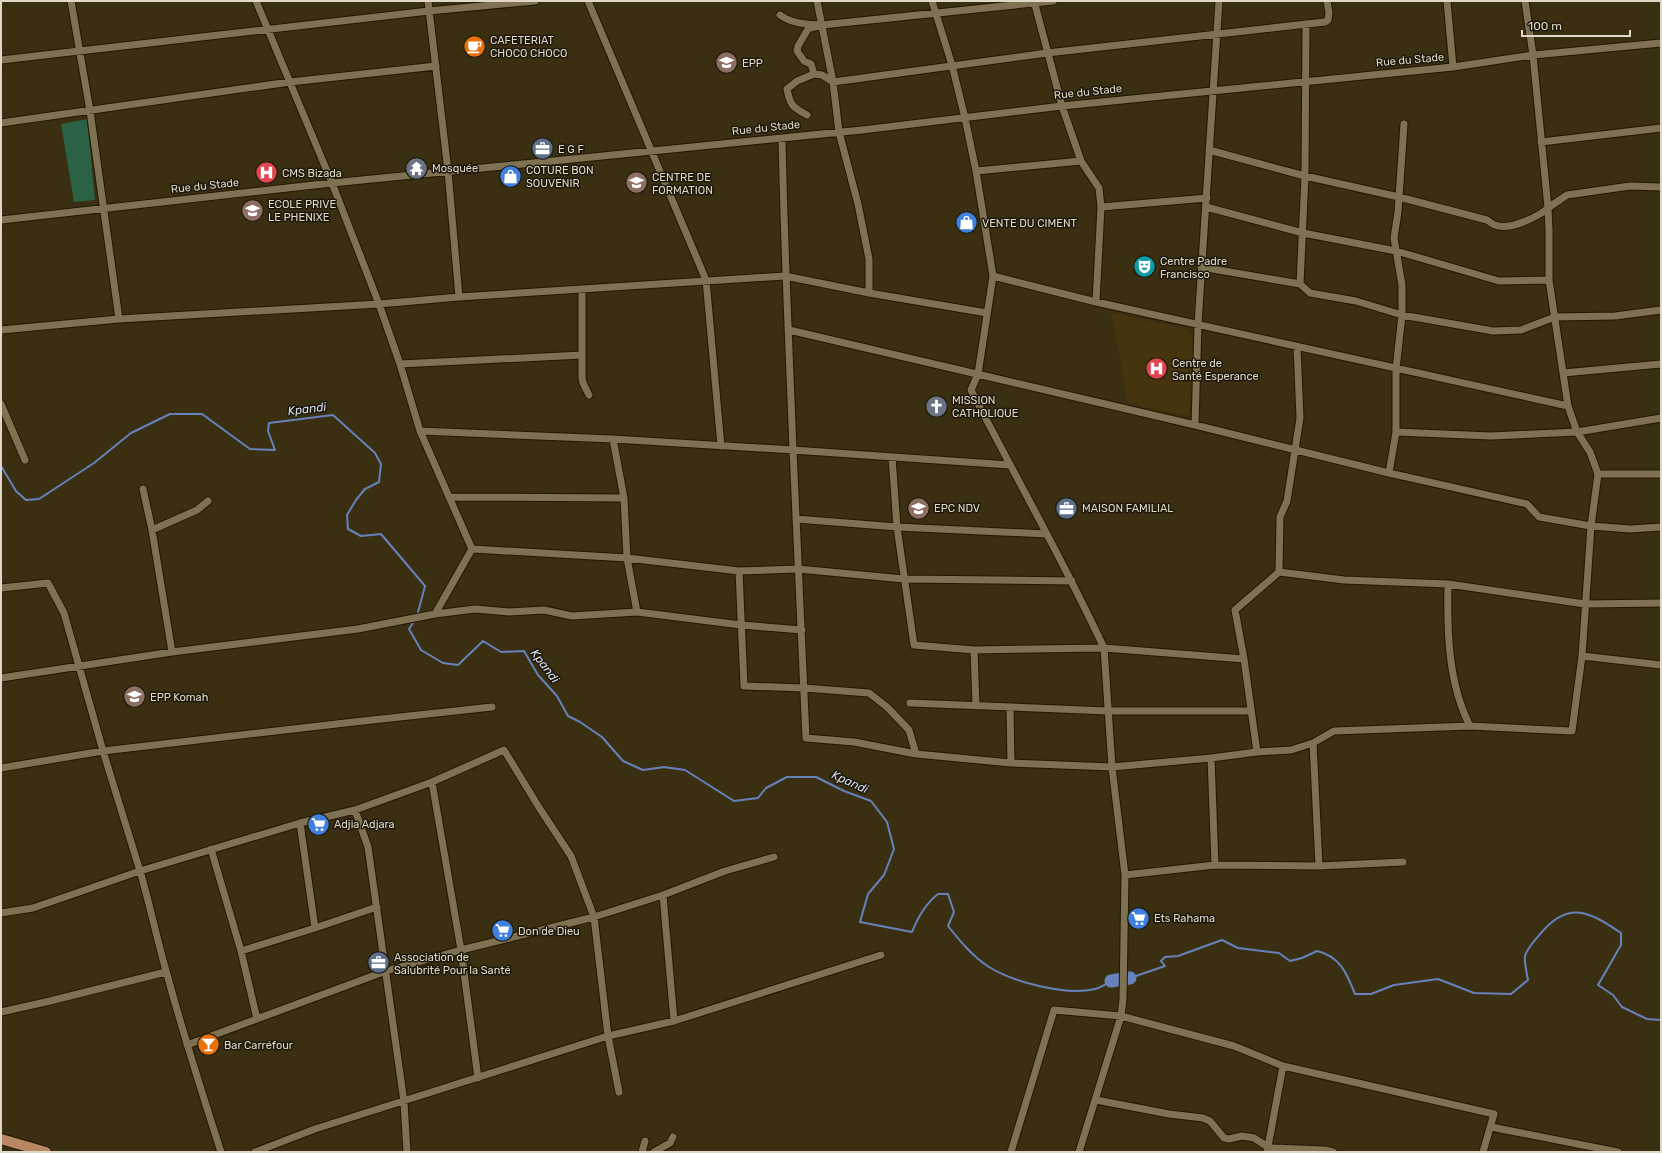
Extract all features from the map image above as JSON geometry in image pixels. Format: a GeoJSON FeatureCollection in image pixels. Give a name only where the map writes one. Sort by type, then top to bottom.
{"type":"FeatureCollection","features":[{"type":"Feature","properties":{"kind":"main road"},"geometry":{"type":"LineString","coordinates":[[1,1139],[33,1150],[46,1152]]}},
{"type":"Feature","properties":{"kind":"street"},"geometry":{"type":"LineString","coordinates":[[71,1],[90,111],[119,319]]}},
{"type":"Feature","properties":{"kind":"street"},"geometry":{"type":"LineString","coordinates":[[256,1],[332,183],[379,304],[400,364],[420,432],[472,549]]}},
{"type":"Feature","properties":{"kind":"street"},"geometry":{"type":"LineString","coordinates":[[428,1],[448,171],[459,297]]}},
{"type":"Feature","properties":{"kind":"street"},"geometry":{"type":"LineString","coordinates":[[1,60],[429,11],[535,1]]}},
{"type":"Feature","properties":{"kind":"street"},"geometry":{"type":"LineString","coordinates":[[588,1],[706,280],[721,446]]}},
{"type":"Feature","properties":{"kind":"street"},"geometry":{"type":"LineString","coordinates":[[817,1],[834,82],[839,132],[858,204],[869,258],[869,293]]}},
{"type":"Feature","properties":{"kind":"street"},"geometry":{"type":"LineString","coordinates":[[932,1],[952,65],[965,118],[976,170],[993,276],[978,374],[971,390],[1009,465],[1072,581],[1104,648],[1112,767],[1125,875],[1123,999],[1121,1016],[1079,1152]]}},
{"type":"Feature","properties":{"kind":"street"},"geometry":{"type":"LineString","coordinates":[[780,15],[786,20],[801,23],[822,24],[1053,1]]}},
{"type":"Feature","properties":{"kind":"street"},"geometry":{"type":"LineString","coordinates":[[1195,425],[1201,267],[1207,198],[1219,1]]}},
{"type":"Feature","properties":{"kind":"street"},"geometry":{"type":"LineString","coordinates":[[806,115],[793,108],[789,100],[787,89],[797,81],[814,74],[822,75],[834,82],[1047,53],[1306,24],[1328,20],[1329,13],[1327,1]]}},
{"type":"Feature","properties":{"kind":"street"},"geometry":{"type":"LineString","coordinates":[[1447,1],[1453,67]]}},
{"type":"Feature","properties":{"kind":"street"},"geometry":{"type":"LineString","coordinates":[[782,138],[785,276],[789,330],[806,738],[854,742],[916,754],[1011,763],[1112,767],[1211,758],[1257,752],[1292,750],[1312,743],[1334,731],[1470,726],[1572,730],[1582,656],[1591,526],[1598,474],[1590,452],[1577,432],[1568,406],[1554,317],[1549,280],[1550,230],[1533,55],[1526,1]]}},
{"type":"Feature","properties":{"kind":"street"},"geometry":{"type":"LineString","coordinates":[[1035,2],[1047,53],[1062,106],[1081,161],[1099,188],[1101,207],[1096,302]]}},
{"type":"Feature","properties":{"kind":"street"},"geometry":{"type":"LineString","coordinates":[[814,74],[811,64],[804,61],[797,51],[798,46],[808,29],[822,24]]}},
{"type":"Feature","properties":{"kind":"street"},"geometry":{"type":"LineString","coordinates":[[1300,284],[1305,176],[1306,24]]}},
{"type":"Feature","properties":{"kind":"street","name":"Rue du Stade"},"geometry":{"type":"LineString","coordinates":[[1,220],[332,183],[839,132],[1213,90],[1453,67],[1533,55],[1661,43]]}},
{"type":"Feature","properties":{"kind":"street"},"geometry":{"type":"LineString","coordinates":[[1,123],[290,82],[436,66]]}},
{"type":"Feature","properties":{"kind":"street"},"geometry":{"type":"LineString","coordinates":[[1389,473],[1396,432],[1396,369],[1402,315],[1402,285],[1394,238],[1399,197],[1404,124]]}},
{"type":"Feature","properties":{"kind":"street"},"geometry":{"type":"LineString","coordinates":[[1541,142],[1661,128]]}},
{"type":"Feature","properties":{"kind":"street"},"geometry":{"type":"LineString","coordinates":[[1209,150],[1305,176],[1399,197],[1487,220],[1495,226],[1507,227],[1541,214],[1567,195],[1630,186],[1661,187]]}},
{"type":"Feature","properties":{"kind":"street"},"geometry":{"type":"LineString","coordinates":[[976,170],[1081,161]]}},
{"type":"Feature","properties":{"kind":"street"},"geometry":{"type":"LineString","coordinates":[[1101,207],[1207,198]]}},
{"type":"Feature","properties":{"kind":"street"},"geometry":{"type":"LineString","coordinates":[[1206,208],[1303,233],[1396,251],[1499,281],[1549,280]]}},
{"type":"Feature","properties":{"kind":"street"},"geometry":{"type":"LineString","coordinates":[[1532,218],[1544,222],[1550,230]]}},
{"type":"Feature","properties":{"kind":"street"},"geometry":{"type":"LineString","coordinates":[[1201,267],[1300,284],[1310,293],[1356,301],[1402,315],[1493,331],[1521,330],[1554,317],[1615,316],[1661,310]]}},
{"type":"Feature","properties":{"kind":"street"},"geometry":{"type":"LineString","coordinates":[[1,330],[119,319],[379,304],[459,297],[785,276],[869,293],[987,313]]}},
{"type":"Feature","properties":{"kind":"street"},"geometry":{"type":"LineString","coordinates":[[993,276],[1096,302],[1568,406]]}},
{"type":"Feature","properties":{"kind":"street"},"geometry":{"type":"LineString","coordinates":[[582,289],[583,383],[589,394]]}},
{"type":"Feature","properties":{"kind":"street"},"geometry":{"type":"LineString","coordinates":[[789,330],[1195,425],[1295,451],[1527,504],[1539,517],[1591,526],[1630,529],[1661,527]]}},
{"type":"Feature","properties":{"kind":"street"},"geometry":{"type":"LineString","coordinates":[[1279,572],[1280,517],[1287,501],[1300,418],[1297,347]]}},
{"type":"Feature","properties":{"kind":"street"},"geometry":{"type":"LineString","coordinates":[[400,364],[582,355]]}},
{"type":"Feature","properties":{"kind":"street"},"geometry":{"type":"LineString","coordinates":[[1563,373],[1661,364]]}},
{"type":"Feature","properties":{"kind":"street"},"geometry":{"type":"LineString","coordinates":[[1,404],[25,460]]}},
{"type":"Feature","properties":{"kind":"street"},"geometry":{"type":"LineString","coordinates":[[1396,432],[1491,436],[1577,432],[1661,418]]}},
{"type":"Feature","properties":{"kind":"street"},"geometry":{"type":"LineString","coordinates":[[420,432],[613,440],[793,450],[1009,465]]}},
{"type":"Feature","properties":{"kind":"street"},"geometry":{"type":"LineString","coordinates":[[613,440],[624,498],[627,558],[637,612]]}},
{"type":"Feature","properties":{"kind":"street"},"geometry":{"type":"LineString","coordinates":[[892,457],[897,527],[914,645],[974,650],[1104,648],[1244,659]]}},
{"type":"Feature","properties":{"kind":"street"},"geometry":{"type":"LineString","coordinates":[[1598,474],[1661,474]]}},
{"type":"Feature","properties":{"kind":"street"},"geometry":{"type":"LineString","coordinates":[[143,489],[152,530],[172,652]]}},
{"type":"Feature","properties":{"kind":"street"},"geometry":{"type":"LineString","coordinates":[[450,497],[624,498]]}},
{"type":"Feature","properties":{"kind":"street"},"geometry":{"type":"LineString","coordinates":[[152,530],[197,510],[208,501]]}},
{"type":"Feature","properties":{"kind":"street"},"geometry":{"type":"LineString","coordinates":[[796,519],[897,527],[1047,534]]}},
{"type":"Feature","properties":{"kind":"street"},"geometry":{"type":"LineString","coordinates":[[472,549],[627,558],[739,571],[798,569],[904,579],[1072,581]]}},
{"type":"Feature","properties":{"kind":"street"},"geometry":{"type":"LineString","coordinates":[[435,614],[472,549]]}},
{"type":"Feature","properties":{"kind":"street"},"geometry":{"type":"LineString","coordinates":[[739,571],[744,686],[804,688],[869,693],[887,707],[908,730],[916,754]]}},
{"type":"Feature","properties":{"kind":"street"},"geometry":{"type":"LineString","coordinates":[[1257,752],[1244,659],[1235,610],[1279,572],[1344,580],[1448,584],[1585,604],[1661,603]]}},
{"type":"Feature","properties":{"kind":"street"},"geometry":{"type":"LineString","coordinates":[[1,588],[48,583],[64,613],[103,751],[152,910],[166,972],[187,1045],[221,1152]]}},
{"type":"Feature","properties":{"kind":"street"},"geometry":{"type":"LineString","coordinates":[[1448,584],[1447,623],[1450,651],[1461,707],[1470,726]]}},
{"type":"Feature","properties":{"kind":"street"},"geometry":{"type":"LineString","coordinates":[[1,678],[172,652],[358,629],[435,614],[475,609],[509,612],[544,610],[572,616],[637,612],[741,625],[802,630]]}},
{"type":"Feature","properties":{"kind":"street"},"geometry":{"type":"LineString","coordinates":[[974,650],[976,706]]}},
{"type":"Feature","properties":{"kind":"street"},"geometry":{"type":"LineString","coordinates":[[1582,656],[1661,665]]}},
{"type":"Feature","properties":{"kind":"street"},"geometry":{"type":"LineString","coordinates":[[910,703],[1108,711],[1251,711]]}},
{"type":"Feature","properties":{"kind":"street"},"geometry":{"type":"LineString","coordinates":[[1,768],[103,751],[492,707]]}},
{"type":"Feature","properties":{"kind":"street"},"geometry":{"type":"LineString","coordinates":[[1010,708],[1011,763]]}},
{"type":"Feature","properties":{"kind":"street"},"geometry":{"type":"LineString","coordinates":[[1312,743],[1319,866]]}},
{"type":"Feature","properties":{"kind":"street"},"geometry":{"type":"LineString","coordinates":[[1,913],[33,908],[140,871],[212,849],[300,823],[355,810],[432,782],[504,750],[571,856],[594,917],[608,1036],[619,1092]]}},
{"type":"Feature","properties":{"kind":"street"},"geometry":{"type":"LineString","coordinates":[[1211,758],[1215,865]]}},
{"type":"Feature","properties":{"kind":"street"},"geometry":{"type":"LineString","coordinates":[[432,782],[461,950],[478,1078]]}},
{"type":"Feature","properties":{"kind":"street"},"geometry":{"type":"LineString","coordinates":[[355,810],[368,847],[404,1102],[407,1152]]}},
{"type":"Feature","properties":{"kind":"street"},"geometry":{"type":"LineString","coordinates":[[300,823],[315,928]]}},
{"type":"Feature","properties":{"kind":"street"},"geometry":{"type":"LineString","coordinates":[[212,849],[241,951],[257,1019]]}},
{"type":"Feature","properties":{"kind":"street"},"geometry":{"type":"LineString","coordinates":[[187,1045],[386,971],[461,950],[594,917],[663,895],[725,871],[774,857]]}},
{"type":"Feature","properties":{"kind":"street"},"geometry":{"type":"LineString","coordinates":[[1125,875],[1215,865],[1319,866],[1404,862]]}},
{"type":"Feature","properties":{"kind":"street"},"geometry":{"type":"LineString","coordinates":[[663,895],[674,1021]]}},
{"type":"Feature","properties":{"kind":"street"},"geometry":{"type":"LineString","coordinates":[[241,951],[377,907]]}},
{"type":"Feature","properties":{"kind":"street"},"geometry":{"type":"LineString","coordinates":[[255,1152],[315,1129],[608,1036],[674,1021],[881,955]]}},
{"type":"Feature","properties":{"kind":"street"},"geometry":{"type":"LineString","coordinates":[[1,1012],[166,972]]}},
{"type":"Feature","properties":{"kind":"street"},"geometry":{"type":"LineString","coordinates":[[1011,1152],[1054,1010],[1121,1016],[1234,1046],[1283,1066],[1494,1114],[1484,1152]]}},
{"type":"Feature","properties":{"kind":"street"},"geometry":{"type":"LineString","coordinates":[[1268,1149],[1283,1066]]}},
{"type":"Feature","properties":{"kind":"street"},"geometry":{"type":"LineString","coordinates":[[1096,1100],[1169,1114],[1203,1118],[1210,1120],[1224,1138],[1230,1139],[1242,1136],[1254,1138],[1268,1149],[1325,1150],[1333,1152]]}},
{"type":"Feature","properties":{"kind":"street"},"geometry":{"type":"LineString","coordinates":[[1490,1127],[1618,1152]]}},
{"type":"Feature","properties":{"kind":"street"},"geometry":{"type":"LineString","coordinates":[[654,1152],[670,1143],[673,1137]]}},
{"type":"Feature","properties":{"kind":"street"},"geometry":{"type":"LineString","coordinates":[[642,1152],[645,1141]]}},
{"type":"Feature","properties":{"kind":"shaded area","name":"Centre de Santé Esperance"},"geometry":{"type":"Polygon","coordinates":[[[1111,312],[1187,330],[1193,336],[1189,417],[1128,403],[1111,312]]]}},
{"type":"Feature","properties":{"kind":"green space"},"geometry":{"type":"Polygon","coordinates":[[[87,119],[95,200],[74,202],[61,124],[87,119]]]}},
{"type":"Feature","properties":{"kind":"waterway","name":"Kpandi"},"geometry":{"type":"LineString","coordinates":[[1,466],[16,491],[26,500],[39,499],[94,463],[131,433],[170,414],[202,414],[250,449],[275,450],[268,431],[269,423],[333,415],[375,453],[381,464],[379,482],[365,489],[347,515],[348,529],[361,536],[381,534],[425,586],[417,616]]}},
{"type":"Feature","properties":{"kind":"waterway","name":"Kpandi"},"geometry":{"type":"LineString","coordinates":[[415,620],[409,629],[421,650],[443,663],[458,665],[483,641],[501,652],[524,651],[538,675],[557,696],[568,716],[580,722],[602,737],[623,761],[643,770],[664,767],[685,770],[734,801],[758,798],[766,788],[787,777],[816,777],[844,791],[871,801],[887,822],[894,849],[884,875],[868,894],[860,922],[912,932],[919,916],[929,902],[938,894],[948,894],[954,912],[948,926],[977,958],[999,973],[1040,986],[1070,991],[1095,989],[1111,981]]}},
{"type":"Feature","properties":{"kind":"waterway"},"geometry":{"type":"LineString","coordinates":[[1130,978],[1165,966],[1161,961],[1165,957],[1178,956],[1222,940],[1238,948],[1279,953],[1290,961],[1302,958],[1317,951],[1325,953],[1332,957],[1342,967],[1355,994],[1371,994],[1394,985],[1438,979],[1474,993],[1511,994],[1528,980],[1525,956],[1534,941],[1551,923],[1561,916],[1570,913],[1580,913],[1589,915],[1621,933],[1621,945],[1598,985],[1613,995],[1622,1007],[1647,1019],[1661,1020]]}},
{"type":"Feature","properties":{"kind":"waterway"},"geometry":{"type":"LineString","coordinates":[[1111,981],[1130,978]]}},
{"type":"Feature","properties":{"kind":"place","name":"CAFETERIAT CHOCO CHOCO"},"geometry":{"type":"Point","coordinates":[474,46]}},
{"type":"Feature","properties":{"kind":"place","name":"EPP"},"geometry":{"type":"Point","coordinates":[727,63]}},
{"type":"Feature","properties":{"kind":"place","name":"E G F"},"geometry":{"type":"Point","coordinates":[542,149]}},
{"type":"Feature","properties":{"kind":"place","name":"Mosquée"},"geometry":{"type":"Point","coordinates":[417,168]}},
{"type":"Feature","properties":{"kind":"place","name":"CMS Bizada"},"geometry":{"type":"Point","coordinates":[267,173]}},
{"type":"Feature","properties":{"kind":"place","name":"COTURE BON SOUVENIR"},"geometry":{"type":"Point","coordinates":[510,176]}},
{"type":"Feature","properties":{"kind":"place","name":"CENTRE DE FORMATION"},"geometry":{"type":"Point","coordinates":[637,183]}},
{"type":"Feature","properties":{"kind":"place","name":"ECOLE PRIVE LE PHENIXE"},"geometry":{"type":"Point","coordinates":[252,210]}},
{"type":"Feature","properties":{"kind":"place","name":"VENTE DU CIMENT"},"geometry":{"type":"Point","coordinates":[967,223]}},
{"type":"Feature","properties":{"kind":"place","name":"Centre Padre Francisco"},"geometry":{"type":"Point","coordinates":[1144,267]}},
{"type":"Feature","properties":{"kind":"place","name":"Centre de Santé Esperance"},"geometry":{"type":"Point","coordinates":[1157,369]}},
{"type":"Feature","properties":{"kind":"place","name":"MISSION CATHOLIQUE"},"geometry":{"type":"Point","coordinates":[936,406]}},
{"type":"Feature","properties":{"kind":"place","name":"EPC NDV"},"geometry":{"type":"Point","coordinates":[919,508]}},
{"type":"Feature","properties":{"kind":"place","name":"MAISON FAMILIAL"},"geometry":{"type":"Point","coordinates":[1066,508]}},
{"type":"Feature","properties":{"kind":"place","name":"EPP Komah"},"geometry":{"type":"Point","coordinates":[134,697]}},
{"type":"Feature","properties":{"kind":"place","name":"Adjia Adjara"},"geometry":{"type":"Point","coordinates":[319,824]}},
{"type":"Feature","properties":{"kind":"place","name":"Ets Rahama"},"geometry":{"type":"Point","coordinates":[1138,918]}},
{"type":"Feature","properties":{"kind":"place","name":"Don de Dieu"},"geometry":{"type":"Point","coordinates":[503,931]}},
{"type":"Feature","properties":{"kind":"place","name":"Association de Salubrité Pour la Santé"},"geometry":{"type":"Point","coordinates":[379,963]}},
{"type":"Feature","properties":{"kind":"place","name":"Bar Carréfour"},"geometry":{"type":"Point","coordinates":[209,1045]}}]}
